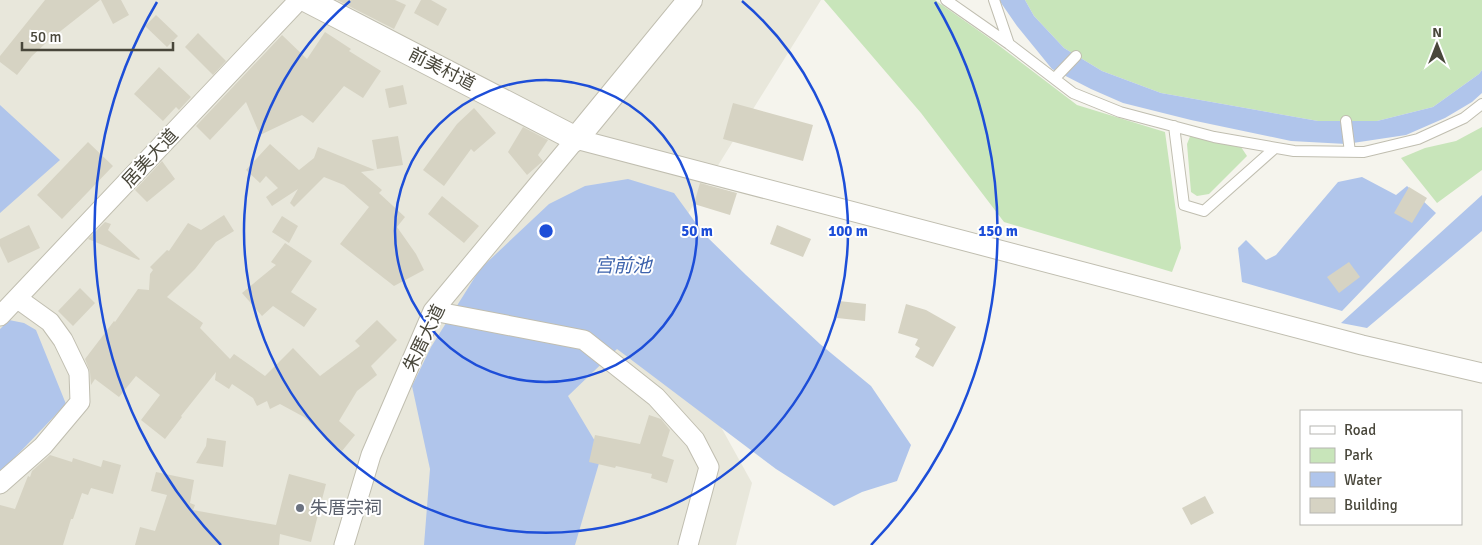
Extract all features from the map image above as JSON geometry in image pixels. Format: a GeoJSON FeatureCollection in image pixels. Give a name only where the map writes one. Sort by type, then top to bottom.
{"type":"FeatureCollection","features":[{"type":"Feature","properties":{"kind":"street","name":"居美大道"},"geometry":{"type":"LineString","coordinates":[[0,316],[299,0]]}},
{"type":"Feature","properties":{"kind":"street","name":"前美村道"},"geometry":{"type":"LineString","coordinates":[[308,0],[576,139]]}},
{"type":"Feature","properties":{"kind":"street"},"geometry":{"type":"LineString","coordinates":[[690,0],[576,139],[1362,345],[1482,373]]}},
{"type":"Feature","properties":{"kind":"street","name":"朱厝大道"},"geometry":{"type":"LineString","coordinates":[[344,545],[371,455],[433,311],[576,139]]}},
{"type":"Feature","properties":{"kind":"street"},"geometry":{"type":"LineString","coordinates":[[0,484],[43,446],[80,402],[79,374],[63,340],[50,322],[18,299]]}},
{"type":"Feature","properties":{"kind":"street"},"geometry":{"type":"LineString","coordinates":[[433,311],[584,340],[656,397],[695,440],[709,467],[688,545]]}},
{"type":"Feature","properties":{"kind":"lane"},"geometry":{"type":"LineString","coordinates":[[946,0],[1073,92],[1120,112],[1214,137],[1294,151],[1364,152],[1418,139],[1464,118],[1482,104]]}},
{"type":"Feature","properties":{"kind":"lane"},"geometry":{"type":"LineString","coordinates":[[994,0],[1009,44]]}},
{"type":"Feature","properties":{"kind":"lane"},"geometry":{"type":"LineString","coordinates":[[1055,78],[1076,56]]}},
{"type":"Feature","properties":{"kind":"lane"},"geometry":{"type":"LineString","coordinates":[[1346,121],[1350,152]]}},
{"type":"Feature","properties":{"kind":"lane"},"geometry":{"type":"LineString","coordinates":[[1174,126],[1184,205],[1204,212],[1275,148]]}},
{"type":"Feature","properties":{"kind":"shaded area"},"geometry":{"type":"Polygon","coordinates":[[[0,0],[821,0],[643,286],[752,483],[736,545],[0,545],[0,0]]]}},
{"type":"Feature","properties":{"kind":"green space"},"geometry":{"type":"Polygon","coordinates":[[[824,0],[935,0],[989,38],[1077,105],[1165,132],[1181,248],[1172,272],[1004,222],[921,113],[824,0]]]}},
{"type":"Feature","properties":{"kind":"green space"},"geometry":{"type":"Polygon","coordinates":[[[1025,0],[1482,0],[1482,70],[1433,107],[1377,121],[1318,121],[1161,93],[1102,71],[1064,48],[1034,16],[1025,0]]]}},
{"type":"Feature","properties":{"kind":"green space"},"geometry":{"type":"Polygon","coordinates":[[[1482,127],[1482,170],[1437,203],[1401,158],[1425,148],[1456,141],[1482,127]]]}},
{"type":"Feature","properties":{"kind":"green space"},"geometry":{"type":"Polygon","coordinates":[[[1191,134],[1241,147],[1247,156],[1209,194],[1197,196],[1191,192],[1187,144],[1191,134]]]}},
{"type":"Feature","properties":{"kind":"water"},"geometry":{"type":"Polygon","coordinates":[[[999,0],[1025,0],[1034,16],[1064,48],[1102,71],[1161,93],[1318,121],[1377,121],[1433,107],[1482,70],[1482,93],[1472,102],[1445,118],[1406,135],[1346,144],[1291,141],[1191,120],[1123,103],[1091,89],[1052,69],[1017,26],[999,0]]]}},
{"type":"Feature","properties":{"kind":"water"},"geometry":{"type":"Polygon","coordinates":[[[0,105],[60,160],[0,213],[0,105]]]}},
{"type":"Feature","properties":{"kind":"water"},"geometry":{"type":"Polygon","coordinates":[[[1362,177],[1396,195],[1407,186],[1436,213],[1342,311],[1242,282],[1238,248],[1246,240],[1266,260],[1276,255],[1338,182],[1362,177]]]}},
{"type":"Feature","properties":{"kind":"water","name":"宫前池"},"geometry":{"type":"Polygon","coordinates":[[[628,179],[674,193],[703,233],[820,344],[871,386],[911,445],[897,481],[862,492],[834,506],[776,469],[617,349],[568,396],[602,453],[575,545],[424,545],[430,469],[412,386],[431,347],[480,269],[549,204],[585,186],[628,179]]]}},
{"type":"Feature","properties":{"kind":"water"},"geometry":{"type":"Polygon","coordinates":[[[1482,195],[1482,231],[1367,328],[1341,323],[1482,195]]]}},
{"type":"Feature","properties":{"kind":"water"},"geometry":{"type":"Polygon","coordinates":[[[9,320],[24,323],[36,330],[66,404],[0,473],[0,329],[9,320]]]}},
{"type":"Feature","properties":{"kind":"building"},"geometry":{"type":"Polygon","coordinates":[[[45,0],[100,0],[48,41],[32,56],[17,75],[0,62],[0,56],[45,0]]]}},
{"type":"Feature","properties":{"kind":"building"},"geometry":{"type":"Polygon","coordinates":[[[101,0],[121,0],[129,15],[113,24],[101,0]]]}},
{"type":"Feature","properties":{"kind":"building"},"geometry":{"type":"Polygon","coordinates":[[[337,0],[395,0],[406,5],[394,29],[337,0]]]}},
{"type":"Feature","properties":{"kind":"building"},"geometry":{"type":"Polygon","coordinates":[[[421,0],[431,0],[447,9],[438,26],[414,13],[421,0]]]}},
{"type":"Feature","properties":{"kind":"building"},"geometry":{"type":"Polygon","coordinates":[[[156,15],[178,36],[167,47],[145,26],[156,15]]]}},
{"type":"Feature","properties":{"kind":"building"},"geometry":{"type":"Polygon","coordinates":[[[325,32],[351,49],[349,51],[381,71],[363,98],[344,86],[313,123],[302,115],[260,135],[246,102],[210,140],[196,126],[282,35],[307,59],[325,32]]]}},
{"type":"Feature","properties":{"kind":"building"},"geometry":{"type":"Polygon","coordinates":[[[198,33],[226,61],[213,75],[185,47],[198,33]]]}},
{"type":"Feature","properties":{"kind":"building"},"geometry":{"type":"Polygon","coordinates":[[[159,67],[191,97],[179,110],[176,107],[163,121],[134,94],[159,67]]]}},
{"type":"Feature","properties":{"kind":"building"},"geometry":{"type":"Polygon","coordinates":[[[403,85],[407,104],[389,108],[385,89],[403,85]]]}},
{"type":"Feature","properties":{"kind":"building"},"geometry":{"type":"Polygon","coordinates":[[[733,103],[813,125],[803,161],[723,139],[733,103]]]}},
{"type":"Feature","properties":{"kind":"building"},"geometry":{"type":"Polygon","coordinates":[[[474,108],[496,133],[474,152],[471,149],[444,186],[423,170],[457,124],[474,108]]]}},
{"type":"Feature","properties":{"kind":"building"},"geometry":{"type":"Polygon","coordinates":[[[523,127],[548,140],[538,155],[543,161],[527,175],[508,152],[523,127]]]}},
{"type":"Feature","properties":{"kind":"building"},"geometry":{"type":"Polygon","coordinates":[[[398,136],[403,165],[377,169],[372,140],[398,136]]]}},
{"type":"Feature","properties":{"kind":"building"},"geometry":{"type":"Polygon","coordinates":[[[88,142],[113,166],[62,219],[37,195],[88,142]]]}},
{"type":"Feature","properties":{"kind":"building"},"geometry":{"type":"Polygon","coordinates":[[[270,144],[299,170],[314,158],[318,147],[375,170],[361,172],[382,190],[379,193],[405,217],[397,227],[416,254],[424,270],[394,286],[340,244],[369,207],[344,185],[324,177],[294,207],[290,203],[298,189],[272,206],[266,197],[278,188],[266,176],[260,183],[246,170],[270,144]]]}},
{"type":"Feature","properties":{"kind":"building"},"geometry":{"type":"Polygon","coordinates":[[[162,161],[175,179],[147,202],[135,190],[162,161]]]}},
{"type":"Feature","properties":{"kind":"building"},"geometry":{"type":"Polygon","coordinates":[[[700,183],[737,193],[730,215],[694,204],[700,183]]]}},
{"type":"Feature","properties":{"kind":"building"},"geometry":{"type":"Polygon","coordinates":[[[1409,187],[1427,198],[1412,223],[1394,213],[1409,187]]]}},
{"type":"Feature","properties":{"kind":"building"},"geometry":{"type":"Polygon","coordinates":[[[442,196],[479,226],[464,243],[428,214],[442,196]]]}},
{"type":"Feature","properties":{"kind":"building"},"geometry":{"type":"Polygon","coordinates":[[[224,215],[234,231],[216,242],[195,269],[167,297],[203,323],[200,328],[230,359],[234,354],[265,376],[293,348],[320,376],[360,346],[355,341],[377,320],[397,340],[371,366],[377,375],[357,391],[339,421],[355,435],[342,451],[304,417],[280,404],[270,409],[267,401],[257,406],[253,398],[232,384],[229,389],[215,380],[216,372],[165,439],[141,420],[160,395],[136,376],[119,397],[95,379],[91,385],[90,372],[85,359],[115,322],[138,289],[149,290],[150,274],[153,270],[150,267],[167,250],[169,251],[188,223],[201,230],[224,215]]]}},
{"type":"Feature","properties":{"kind":"building"},"geometry":{"type":"Polygon","coordinates":[[[282,216],[298,226],[289,243],[272,232],[282,216]]]}},
{"type":"Feature","properties":{"kind":"building"},"geometry":{"type":"Polygon","coordinates":[[[105,222],[111,224],[108,230],[139,260],[88,239],[105,222]]]}},
{"type":"Feature","properties":{"kind":"building"},"geometry":{"type":"Polygon","coordinates":[[[29,225],[40,248],[8,263],[0,246],[0,239],[29,225]]]}},
{"type":"Feature","properties":{"kind":"building"},"geometry":{"type":"Polygon","coordinates":[[[777,225],[811,239],[803,257],[770,244],[777,225]]]}},
{"type":"Feature","properties":{"kind":"building"},"geometry":{"type":"Polygon","coordinates":[[[285,243],[312,261],[291,292],[317,309],[304,327],[273,306],[262,316],[242,293],[276,265],[271,262],[285,243]]]}},
{"type":"Feature","properties":{"kind":"building"},"geometry":{"type":"Polygon","coordinates":[[[1349,262],[1360,277],[1339,293],[1327,277],[1349,262]]]}},
{"type":"Feature","properties":{"kind":"building"},"geometry":{"type":"Polygon","coordinates":[[[80,288],[95,303],[73,326],[58,311],[80,288]]]}},
{"type":"Feature","properties":{"kind":"building"},"geometry":{"type":"Polygon","coordinates":[[[839,301],[866,304],[865,321],[837,318],[839,301]]]}},
{"type":"Feature","properties":{"kind":"building"},"geometry":{"type":"Polygon","coordinates":[[[906,304],[926,310],[956,327],[933,367],[915,357],[920,348],[915,345],[918,339],[898,333],[906,304]]]}},
{"type":"Feature","properties":{"kind":"building"},"geometry":{"type":"Polygon","coordinates":[[[649,415],[661,419],[670,430],[662,456],[674,460],[667,483],[651,478],[652,474],[589,462],[595,435],[640,444],[649,415]]]}},
{"type":"Feature","properties":{"kind":"building"},"geometry":{"type":"Polygon","coordinates":[[[207,438],[226,441],[223,467],[196,463],[206,446],[207,438]]]}},
{"type":"Feature","properties":{"kind":"building"},"geometry":{"type":"Polygon","coordinates":[[[50,455],[72,462],[73,458],[101,467],[103,460],[121,465],[113,494],[91,488],[88,495],[82,493],[63,545],[0,545],[0,505],[15,509],[28,476],[30,477],[32,471],[50,455]]]}},
{"type":"Feature","properties":{"kind":"building"},"geometry":{"type":"Polygon","coordinates":[[[156,472],[194,480],[190,503],[195,505],[193,510],[276,525],[289,474],[326,484],[311,542],[280,534],[279,545],[135,545],[140,527],[155,531],[167,495],[151,491],[156,472]]]}},
{"type":"Feature","properties":{"kind":"building"},"geometry":{"type":"Polygon","coordinates":[[[1205,496],[1214,513],[1191,525],[1182,508],[1205,496]]]}},
{"type":"Feature","properties":{"kind":"place","name":"朱厝宗祠"},"geometry":{"type":"Point","coordinates":[300,508]}}]}
